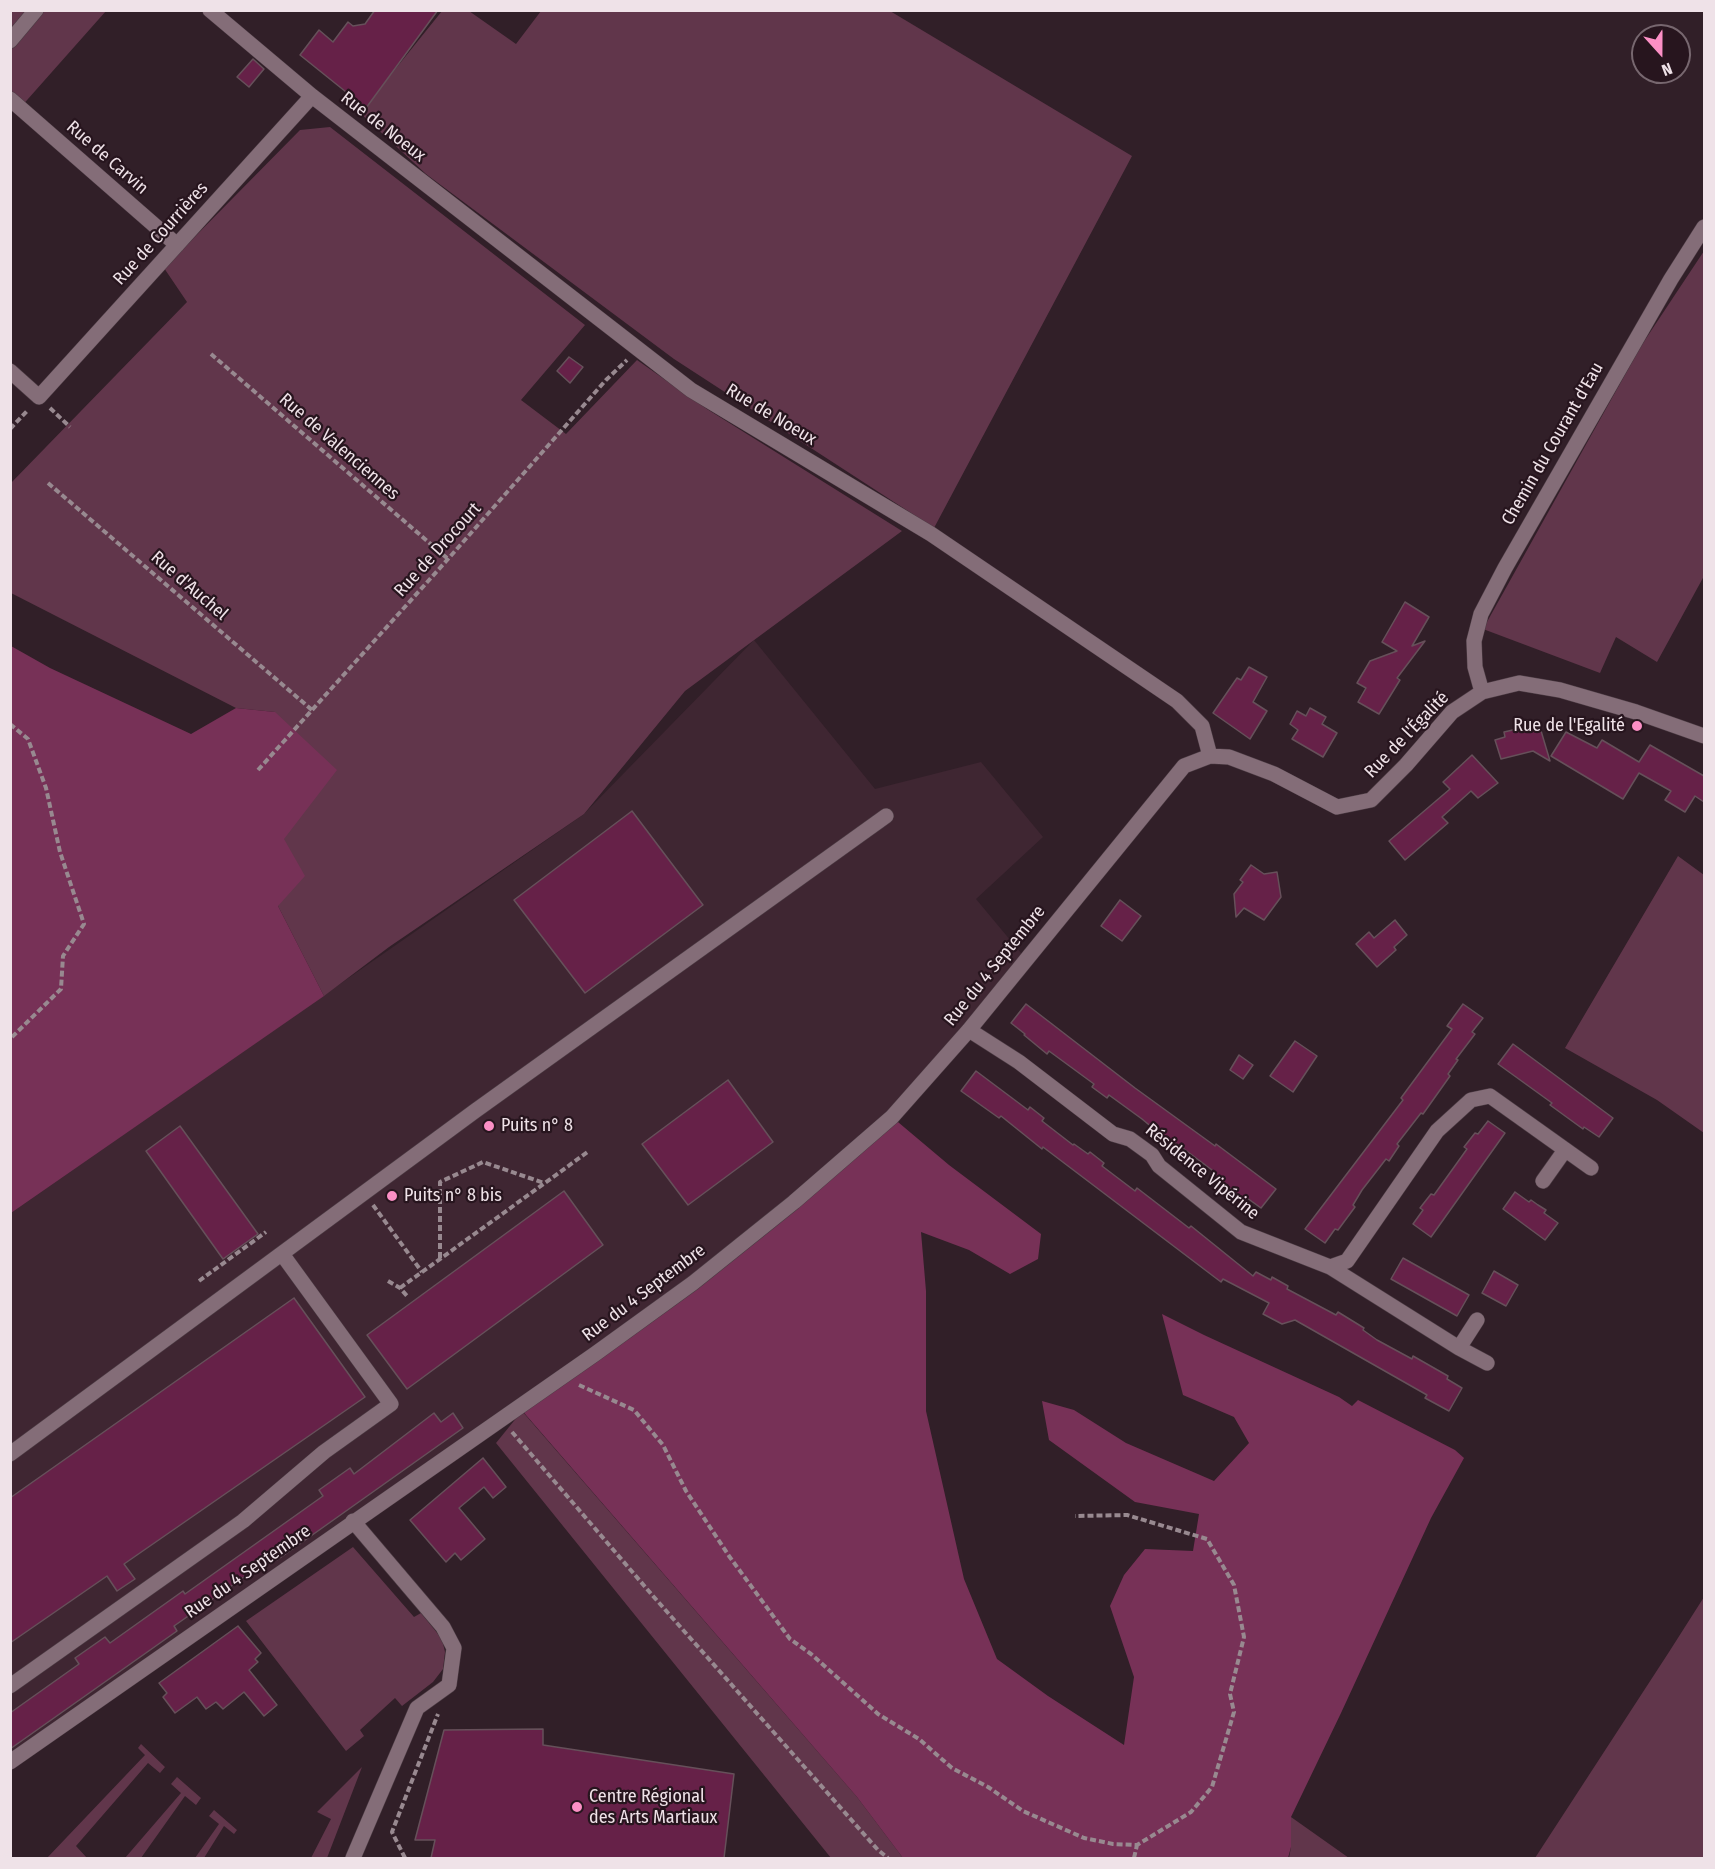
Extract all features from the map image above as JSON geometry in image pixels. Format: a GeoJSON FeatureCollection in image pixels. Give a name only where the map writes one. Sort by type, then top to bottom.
{"type":"FeatureCollection","features":[{"type":"Feature","properties":{"kind":"street"},"geometry":{"type":"LineString","coordinates":[[10,40],[36,10]]}},
{"type":"Feature","properties":{"kind":"street","name":"Rue de Noeux"},"geometry":{"type":"LineString","coordinates":[[210,10],[312,96],[691,390],[931,534],[1177,701],[1202,726],[1210,756]]}},
{"type":"Feature","properties":{"kind":"street","name":"Rue de Courrières"},"geometry":{"type":"LineString","coordinates":[[39,397],[312,96]]}},
{"type":"Feature","properties":{"kind":"street","name":"Rue de Carvin"},"geometry":{"type":"LineString","coordinates":[[10,99],[177,245]]}},
{"type":"Feature","properties":{"kind":"street","name":"Chemin du Courant d'Eau"},"geometry":{"type":"LineString","coordinates":[[1482,692],[1475,667],[1474,641],[1481,614],[1511,557],[1671,279],[1704,227]]}},
{"type":"Feature","properties":{"kind":"street"},"geometry":{"type":"LineString","coordinates":[[10,372],[39,397]]}},
{"type":"Feature","properties":{"kind":"street","name":"Rue de l'Égalité"},"geometry":{"type":"LineString","coordinates":[[1210,756],[1229,757],[1274,774],[1337,807],[1371,800],[1406,765],[1452,712],[1482,692],[1519,683],[1560,690],[1636,711],[1704,736]]}},
{"type":"Feature","properties":{"kind":"street","name":"Rue du 4 Septembre"},"geometry":{"type":"LineString","coordinates":[[10,1762],[353,1521],[502,1420],[693,1283],[794,1202],[892,1117],[969,1030],[1184,766],[1210,756]]}},
{"type":"Feature","properties":{"kind":"street"},"geometry":{"type":"LineString","coordinates":[[10,1454],[475,1111],[886,816]]}},
{"type":"Feature","properties":{"kind":"street","name":"Résidence Vipérine"},"geometry":{"type":"LineString","coordinates":[[969,1030],[1019,1062],[1113,1134],[1130,1139],[1152,1155],[1159,1166],[1241,1232],[1330,1267],[1459,1348],[1487,1363]]}},
{"type":"Feature","properties":{"kind":"street"},"geometry":{"type":"LineString","coordinates":[[1330,1267],[1347,1261],[1437,1131],[1471,1100],[1490,1096],[1591,1168]]}},
{"type":"Feature","properties":{"kind":"street"},"geometry":{"type":"LineString","coordinates":[[1543,1181],[1565,1150]]}},
{"type":"Feature","properties":{"kind":"street"},"geometry":{"type":"LineString","coordinates":[[10,1686],[243,1521],[324,1452],[391,1404],[282,1254]]}},
{"type":"Feature","properties":{"kind":"street"},"geometry":{"type":"LineString","coordinates":[[1459,1348],[1477,1320]]}},
{"type":"Feature","properties":{"kind":"street"},"geometry":{"type":"LineString","coordinates":[[353,1521],[443,1627],[454,1648],[449,1685],[417,1708],[353,1858]]}},
{"type":"Feature","properties":{"kind":"path","name":"Rue de Drocourt"},"geometry":{"type":"LineString","coordinates":[[258,770],[606,380],[639,349]]}},
{"type":"Feature","properties":{"kind":"path","name":"Rue de Valenciennes"},"geometry":{"type":"LineString","coordinates":[[211,354],[448,559]]}},
{"type":"Feature","properties":{"kind":"path"},"geometry":{"type":"LineString","coordinates":[[10,429],[39,397],[70,427]]}},
{"type":"Feature","properties":{"kind":"path","name":"Rue d'Auchel"},"geometry":{"type":"LineString","coordinates":[[48,483],[312,710]]}},
{"type":"Feature","properties":{"kind":"path"},"geometry":{"type":"LineString","coordinates":[[10,724],[28,739],[46,788],[60,852],[84,924],[63,956],[61,989],[10,1039]]}},
{"type":"Feature","properties":{"kind":"path"},"geometry":{"type":"LineString","coordinates":[[400,1288],[589,1151]]}},
{"type":"Feature","properties":{"kind":"path"},"geometry":{"type":"LineString","coordinates":[[440,1259],[440,1182],[483,1162],[544,1183]]}},
{"type":"Feature","properties":{"kind":"path"},"geometry":{"type":"LineString","coordinates":[[370,1200],[422,1272]]}},
{"type":"Feature","properties":{"kind":"path"},"geometry":{"type":"LineString","coordinates":[[199,1281],[266,1232]]}},
{"type":"Feature","properties":{"kind":"path"},"geometry":{"type":"LineString","coordinates":[[388,1281],[400,1288],[408,1297]]}},
{"type":"Feature","properties":{"kind":"path"},"geometry":{"type":"LineString","coordinates":[[562,1377],[634,1410],[663,1445],[686,1491],[729,1556],[790,1639],[811,1654],[878,1714],[919,1739],[952,1768],[988,1787],[1023,1811],[1084,1838],[1137,1845],[1191,1812],[1212,1787],[1234,1712],[1230,1694],[1244,1637],[1234,1585],[1206,1539],[1127,1515],[1075,1516]]}},
{"type":"Feature","properties":{"kind":"path"},"geometry":{"type":"LineString","coordinates":[[502,1420],[653,1596],[878,1850],[888,1858]]}},
{"type":"Feature","properties":{"kind":"path"},"geometry":{"type":"LineString","coordinates":[[405,1858],[393,1832],[449,1685]]}},
{"type":"Feature","properties":{"kind":"path"},"geometry":{"type":"LineString","coordinates":[[1134,1858],[1137,1845]]}},
{"type":"Feature","properties":{"kind":"shaded area"},"geometry":{"type":"Polygon","coordinates":[[[11,11],[106,11],[20,108],[11,99],[11,11]]]}},
{"type":"Feature","properties":{"kind":"shaded area"},"geometry":{"type":"Polygon","coordinates":[[[442,11],[469,11],[516,44],[541,11],[890,11],[1132,156],[934,528],[674,359],[426,174],[360,113],[442,11]]]}},
{"type":"Feature","properties":{"kind":"shaded area"},"geometry":{"type":"Polygon","coordinates":[[[330,127],[585,325],[521,400],[566,434],[637,360],[707,409],[902,531],[685,691],[584,814],[389,947],[324,996],[278,906],[284,839],[275,712],[236,708],[11,593],[10,484],[187,302],[164,268],[300,130],[330,127]]]}},
{"type":"Feature","properties":{"kind":"shaded area"},"geometry":{"type":"Polygon","coordinates":[[[1704,251],[1704,576],[1657,662],[1616,637],[1600,673],[1483,629],[1641,346],[1704,251]]]}},
{"type":"Feature","properties":{"kind":"shaded area"},"geometry":{"type":"Polygon","coordinates":[[[754,640],[875,789],[981,762],[1043,837],[976,899],[1026,959],[892,1117],[693,1283],[11,1762],[11,1213],[584,814],[754,640]]]}},
{"type":"Feature","properties":{"kind":"shaded area"},"geometry":{"type":"Polygon","coordinates":[[[11,646],[50,668],[191,734],[236,708],[275,712],[337,770],[284,839],[305,876],[278,906],[324,996],[11,1213],[11,646]]]}},
{"type":"Feature","properties":{"kind":"shaded area"},"geometry":{"type":"Polygon","coordinates":[[[1678,856],[1704,875],[1704,1133],[1657,1100],[1565,1048],[1678,856]]]}},
{"type":"Feature","properties":{"kind":"shaded area"},"geometry":{"type":"Polygon","coordinates":[[[892,1117],[949,1165],[1041,1234],[1038,1259],[1010,1274],[969,1250],[921,1232],[926,1291],[926,1411],[964,1579],[997,1659],[1048,1696],[1124,1745],[1134,1677],[1110,1606],[1124,1575],[1145,1549],[1193,1551],[1199,1514],[1135,1502],[1049,1440],[1042,1401],[1074,1410],[1126,1443],[1214,1481],[1249,1443],[1234,1417],[1183,1395],[1162,1314],[1339,1397],[1352,1406],[1358,1400],[1455,1450],[1464,1458],[1431,1518],[1291,1817],[1291,1847],[1288,1858],[903,1858],[857,1797],[519,1407],[595,1354],[892,1117]]]}},
{"type":"Feature","properties":{"kind":"shaded area"},"geometry":{"type":"Polygon","coordinates":[[[522,1411],[857,1797],[903,1858],[831,1858],[496,1443],[522,1411]]]}},
{"type":"Feature","properties":{"kind":"shaded area"},"geometry":{"type":"Polygon","coordinates":[[[353,1547],[414,1617],[421,1613],[442,1639],[445,1652],[443,1669],[433,1682],[402,1706],[395,1698],[360,1730],[364,1736],[346,1751],[246,1621],[353,1547]]]}},
{"type":"Feature","properties":{"kind":"shaded area"},"geometry":{"type":"Polygon","coordinates":[[[1704,1597],[1704,1858],[1535,1858],[1669,1652],[1704,1597]]]}},
{"type":"Feature","properties":{"kind":"shaded area"},"geometry":{"type":"Polygon","coordinates":[[[141,1744],[165,1767],[160,1773],[148,1763],[76,1846],[87,1858],[47,1858],[145,1755],[138,1748],[141,1744]]]}},
{"type":"Feature","properties":{"kind":"shaded area"},"geometry":{"type":"Polygon","coordinates":[[[362,1767],[327,1858],[311,1858],[331,1819],[317,1812],[362,1767]]]}},
{"type":"Feature","properties":{"kind":"shaded area"},"geometry":{"type":"Polygon","coordinates":[[[177,1777],[201,1798],[196,1805],[185,1796],[141,1858],[125,1858],[181,1793],[171,1784],[177,1777]]]}},
{"type":"Feature","properties":{"kind":"shaded area"},"geometry":{"type":"Polygon","coordinates":[[[214,1810],[237,1830],[234,1834],[224,1826],[204,1858],[195,1858],[219,1824],[209,1816],[214,1810]]]}},
{"type":"Feature","properties":{"kind":"shaded area"},"geometry":{"type":"Polygon","coordinates":[[[1291,1817],[1349,1858],[1289,1858],[1291,1817]]]}},
{"type":"Feature","properties":{"kind":"building"},"geometry":{"type":"Polygon","coordinates":[[[375,10],[438,10],[366,108],[300,55],[319,30],[333,42],[348,22],[353,26],[365,24],[375,10]]]}},
{"type":"Feature","properties":{"kind":"building"},"geometry":{"type":"Polygon","coordinates":[[[253,59],[264,69],[249,87],[237,77],[253,59]]]}},
{"type":"Feature","properties":{"kind":"building"},"geometry":{"type":"Polygon","coordinates":[[[569,357],[583,367],[570,383],[557,371],[569,357]]]}},
{"type":"Feature","properties":{"kind":"building"},"geometry":{"type":"Polygon","coordinates":[[[1405,602],[1429,617],[1412,646],[1425,641],[1397,678],[1400,680],[1379,714],[1358,702],[1366,688],[1357,683],[1370,661],[1397,651],[1382,642],[1405,602]]]}},
{"type":"Feature","properties":{"kind":"building"},"geometry":{"type":"Polygon","coordinates":[[[1249,667],[1267,677],[1253,702],[1267,711],[1250,739],[1213,713],[1237,678],[1241,680],[1249,667]]]}},
{"type":"Feature","properties":{"kind":"building"},"geometry":{"type":"Polygon","coordinates":[[[1310,708],[1326,717],[1322,724],[1337,733],[1323,757],[1292,739],[1298,730],[1290,724],[1297,711],[1306,716],[1310,708]]]}},
{"type":"Feature","properties":{"kind":"building"},"geometry":{"type":"Polygon","coordinates":[[[1539,724],[1550,761],[1533,751],[1501,759],[1495,740],[1505,737],[1504,732],[1539,724]]]}},
{"type":"Feature","properties":{"kind":"building"},"geometry":{"type":"Polygon","coordinates":[[[1566,732],[1597,748],[1602,740],[1639,762],[1650,745],[1704,776],[1704,802],[1695,796],[1685,812],[1665,800],[1671,791],[1639,773],[1623,799],[1551,756],[1566,732]]]}},
{"type":"Feature","properties":{"kind":"building"},"geometry":{"type":"Polygon","coordinates":[[[1472,755],[1498,783],[1478,798],[1471,791],[1442,817],[1448,823],[1405,860],[1389,841],[1450,789],[1443,782],[1472,755]]]}},
{"type":"Feature","properties":{"kind":"building"},"geometry":{"type":"Polygon","coordinates":[[[632,811],[703,905],[585,993],[514,900],[632,811]]]}},
{"type":"Feature","properties":{"kind":"building"},"geometry":{"type":"Polygon","coordinates":[[[1251,865],[1264,874],[1277,872],[1281,897],[1264,920],[1244,908],[1236,917],[1234,894],[1243,882],[1240,880],[1251,865]]]}},
{"type":"Feature","properties":{"kind":"building"},"geometry":{"type":"Polygon","coordinates":[[[1120,900],[1141,916],[1122,941],[1101,926],[1120,900]]]}},
{"type":"Feature","properties":{"kind":"building"},"geometry":{"type":"Polygon","coordinates":[[[1395,920],[1407,935],[1394,947],[1396,950],[1377,967],[1356,944],[1369,932],[1374,938],[1395,920]]]}},
{"type":"Feature","properties":{"kind":"building"},"geometry":{"type":"Polygon","coordinates":[[[1026,1004],[1135,1088],[1276,1189],[1261,1208],[1247,1198],[1245,1200],[1214,1176],[1216,1173],[1184,1149],[1170,1140],[1168,1142],[1142,1119],[1109,1095],[1107,1098],[1092,1087],[1094,1084],[1049,1051],[1047,1054],[1024,1035],[1011,1023],[1026,1004]]]}},
{"type":"Feature","properties":{"kind":"building"},"geometry":{"type":"Polygon","coordinates":[[[1463,1004],[1483,1018],[1472,1032],[1475,1034],[1456,1059],[1458,1060],[1448,1074],[1450,1076],[1423,1114],[1421,1113],[1397,1144],[1399,1146],[1389,1161],[1386,1159],[1362,1190],[1353,1205],[1355,1207],[1325,1243],[1305,1229],[1403,1100],[1401,1098],[1452,1029],[1447,1026],[1463,1004]]]}},
{"type":"Feature","properties":{"kind":"building"},"geometry":{"type":"Polygon","coordinates":[[[1295,1041],[1317,1056],[1293,1092],[1270,1076],[1295,1041]]]}},
{"type":"Feature","properties":{"kind":"building"},"geometry":{"type":"Polygon","coordinates":[[[1513,1044],[1613,1118],[1599,1137],[1584,1127],[1583,1129],[1550,1105],[1552,1103],[1498,1064],[1513,1044]]]}},
{"type":"Feature","properties":{"kind":"building"},"geometry":{"type":"Polygon","coordinates":[[[1239,1055],[1253,1065],[1243,1079],[1230,1070],[1239,1055]]]}},
{"type":"Feature","properties":{"kind":"building"},"geometry":{"type":"Polygon","coordinates":[[[976,1071],[1028,1110],[1030,1107],[1044,1118],[1042,1121],[1073,1145],[1088,1154],[1090,1152],[1104,1163],[1102,1166],[1135,1191],[1137,1188],[1189,1228],[1191,1226],[1253,1276],[1256,1272],[1271,1280],[1272,1277],[1288,1286],[1287,1289],[1336,1315],[1338,1312],[1364,1328],[1363,1330],[1377,1340],[1412,1359],[1413,1356],[1448,1376],[1447,1379],[1462,1388],[1449,1411],[1425,1398],[1427,1395],[1295,1320],[1282,1324],[1263,1314],[1269,1303],[1223,1279],[1221,1282],[1001,1116],[999,1118],[961,1091],[976,1071]]]}},
{"type":"Feature","properties":{"kind":"building"},"geometry":{"type":"Polygon","coordinates":[[[728,1080],[773,1142],[688,1205],[642,1144],[728,1080]]]}},
{"type":"Feature","properties":{"kind":"building"},"geometry":{"type":"Polygon","coordinates":[[[1488,1121],[1505,1133],[1431,1237],[1413,1224],[1423,1210],[1420,1208],[1431,1194],[1434,1195],[1467,1149],[1464,1147],[1488,1121]]]}},
{"type":"Feature","properties":{"kind":"building"},"geometry":{"type":"Polygon","coordinates":[[[180,1126],[258,1234],[223,1259],[146,1151],[180,1126]]]}},
{"type":"Feature","properties":{"kind":"building"},"geometry":{"type":"Polygon","coordinates":[[[564,1191],[603,1245],[407,1389],[367,1335],[564,1191]]]}},
{"type":"Feature","properties":{"kind":"building"},"geometry":{"type":"Polygon","coordinates":[[[1515,1192],[1546,1210],[1544,1213],[1558,1223],[1545,1240],[1503,1209],[1515,1192]]]}},
{"type":"Feature","properties":{"kind":"building"},"geometry":{"type":"Polygon","coordinates":[[[1403,1258],[1469,1295],[1457,1316],[1391,1279],[1403,1258]]]}},
{"type":"Feature","properties":{"kind":"building"},"geometry":{"type":"Polygon","coordinates":[[[1494,1271],[1518,1285],[1506,1306],[1482,1293],[1494,1271]]]}},
{"type":"Feature","properties":{"kind":"building"},"geometry":{"type":"Polygon","coordinates":[[[294,1298],[365,1397],[124,1564],[135,1579],[117,1591],[107,1576],[10,1643],[10,1498],[294,1298]]]}},
{"type":"Feature","properties":{"kind":"building"},"geometry":{"type":"Polygon","coordinates":[[[434,1413],[441,1422],[453,1413],[463,1428],[277,1560],[274,1556],[174,1626],[177,1631],[10,1749],[10,1713],[79,1664],[75,1658],[105,1637],[110,1643],[183,1591],[185,1594],[323,1496],[319,1490],[350,1468],[354,1474],[434,1413]]]}},
{"type":"Feature","properties":{"kind":"building"},"geometry":{"type":"Polygon","coordinates":[[[483,1458],[506,1487],[493,1498],[484,1487],[459,1508],[485,1539],[461,1560],[455,1553],[446,1562],[410,1520],[483,1458]]]}},
{"type":"Feature","properties":{"kind":"building"},"geometry":{"type":"Polygon","coordinates":[[[238,1626],[261,1653],[255,1659],[258,1662],[249,1670],[277,1705],[264,1716],[244,1692],[223,1709],[216,1702],[206,1709],[197,1697],[175,1713],[163,1697],[167,1693],[159,1683],[238,1626]]]}},
{"type":"Feature","properties":{"kind":"building","name":"Centre Régional des Arts Martiaux"},"geometry":{"type":"Polygon","coordinates":[[[543,1729],[543,1745],[734,1774],[724,1858],[431,1858],[435,1840],[415,1840],[444,1730],[543,1729]]]}},
{"type":"Feature","properties":{"kind":"place","name":"Rue de l'Egalité"},"geometry":{"type":"Point","coordinates":[1637,726]}},
{"type":"Feature","properties":{"kind":"place","name":"Puits n° 8"},"geometry":{"type":"Point","coordinates":[489,1126]}},
{"type":"Feature","properties":{"kind":"place","name":"Puits n° 8 bis"},"geometry":{"type":"Point","coordinates":[392,1196]}},
{"type":"Feature","properties":{"kind":"place","name":"Centre Régional des Arts Martiaux"},"geometry":{"type":"Point","coordinates":[577,1807]}}]}
